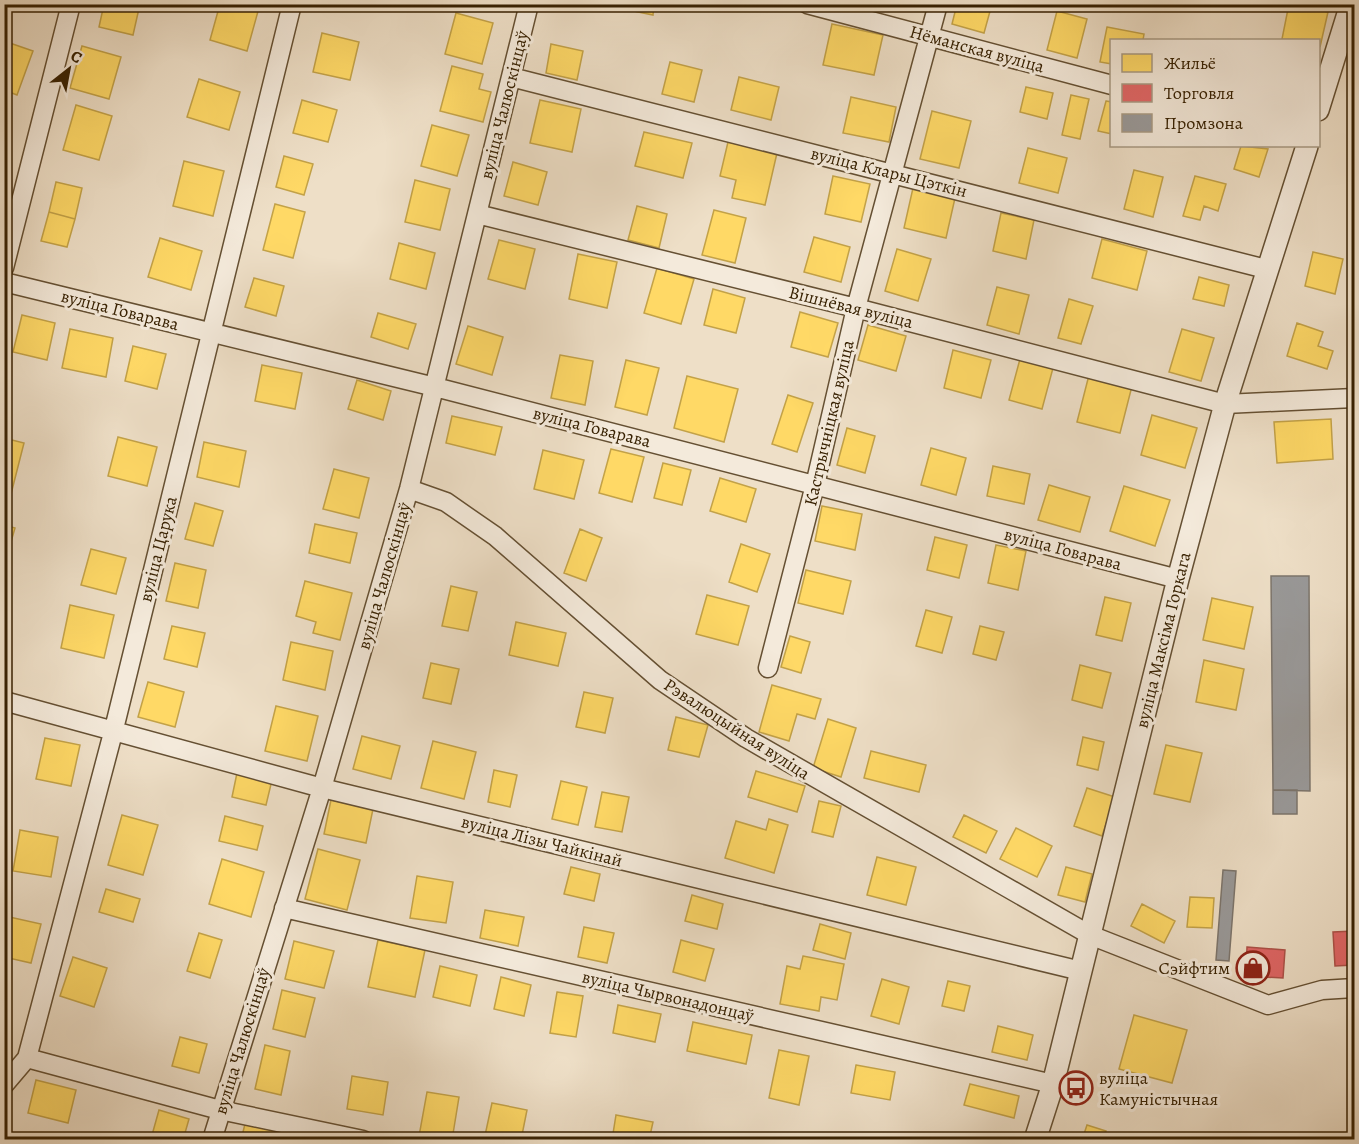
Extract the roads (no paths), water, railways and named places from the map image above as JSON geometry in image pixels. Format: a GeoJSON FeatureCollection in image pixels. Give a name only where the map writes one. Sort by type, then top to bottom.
{"type":"FeatureCollection","features":[{"type":"Feature","properties":{"kind":"street"},"geometry":{"type":"LineString","coordinates":[[4,268],[71,4]]}},
{"type":"Feature","properties":{"kind":"street","name":"вуліца Царука"},"geometry":{"type":"LineString","coordinates":[[4,1085],[27,1058],[114,729],[292,4]]}},
{"type":"Feature","properties":{"kind":"street","name":"вуліца Чалюскінцаў"},"geometry":{"type":"LineString","coordinates":[[212,1140],[322,788],[409,489],[529,4]]}},
{"type":"Feature","properties":{"kind":"street","name":"Нёманская вуліца"},"geometry":{"type":"LineString","coordinates":[[807,4],[1110,84]]}},
{"type":"Feature","properties":{"kind":"street","name":"Кастрычніцкая вуліца"},"geometry":{"type":"LineString","coordinates":[[768,668],[815,485],[856,308],[938,4]]}},
{"type":"Feature","properties":{"kind":"street"},"geometry":{"type":"LineString","coordinates":[[1320,104],[1351,4]]}},
{"type":"Feature","properties":{"kind":"street","name":"вуліца Клары Цэткін"},"geometry":{"type":"LineString","coordinates":[[511,77],[1266,269]]}},
{"type":"Feature","properties":{"kind":"street","name":"вуліца Максіма Горкага"},"geometry":{"type":"LineString","coordinates":[[1035,1140],[1053,1084],[1178,579],[1225,404],[1266,269],[1308,147]]}},
{"type":"Feature","properties":{"kind":"street","name":"Вішнёвая вуліца"},"geometry":{"type":"LineString","coordinates":[[477,214],[856,308],[1225,404],[1354,398]]}},
{"type":"Feature","properties":{"kind":"street","name":"вуліца Говарава"},"geometry":{"type":"LineString","coordinates":[[4,282],[435,387],[1178,579]]}},
{"type":"Feature","properties":{"kind":"street","name":"Рэвалюцыйная вуліца"},"geometry":{"type":"LineString","coordinates":[[409,489],[446,502],[495,536],[660,680],[746,738],[1090,935],[1268,1005],[1322,990],[1354,988]]}},
{"type":"Feature","properties":{"kind":"street","name":"вуліца Лізы Чайкінай"},"geometry":{"type":"LineString","coordinates":[[4,701],[114,729],[322,788],[1081,971]]}},
{"type":"Feature","properties":{"kind":"street","name":"вуліца Чырвонадонцаў"},"geometry":{"type":"LineString","coordinates":[[284,908],[1053,1084]]}},
{"type":"Feature","properties":{"kind":"street"},"geometry":{"type":"LineString","coordinates":[[27,1058],[220,1110],[363,1140]]}},
{"type":"Feature","properties":{"kind":"place","name":"Сэйфтим"},"geometry":{"type":"Point","coordinates":[1253,968]}},
{"type":"Feature","properties":{"kind":"place","name":"вуліца Камуністычная"},"geometry":{"type":"Point","coordinates":[1076,1088]}}]}
